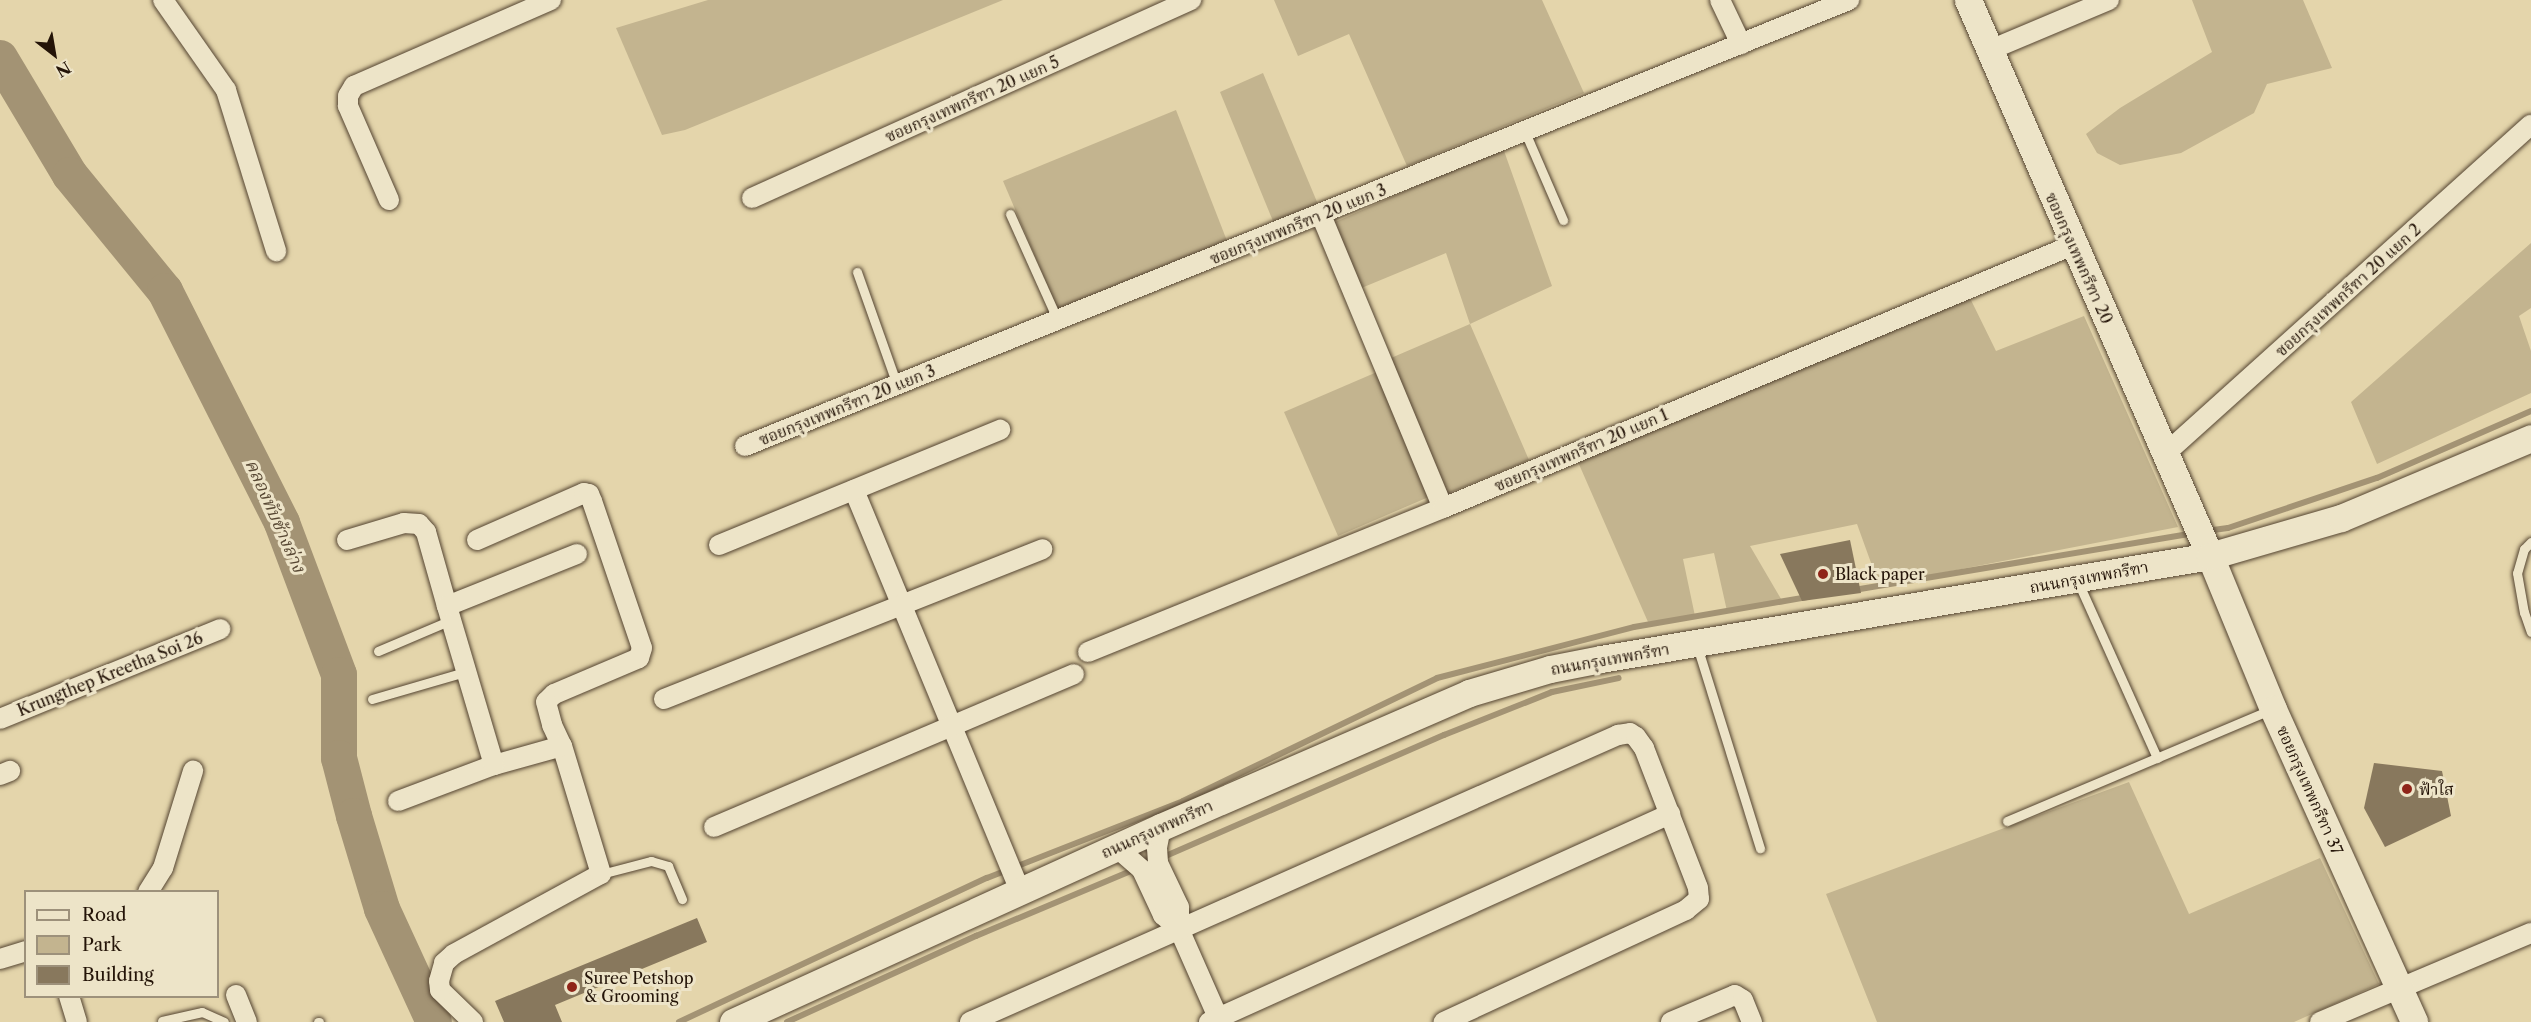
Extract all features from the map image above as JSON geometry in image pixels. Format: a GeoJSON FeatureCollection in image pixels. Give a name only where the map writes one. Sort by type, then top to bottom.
{"type":"FeatureCollection","features":[{"type":"Feature","properties":{"kind":"main road","name":"ซอยกรุงเทพกรีฑา 20"},"geometry":{"type":"LineString","coordinates":[[1968,0],[2201,537]]}},
{"type":"Feature","properties":{"kind":"main road","name":"ถนนกรุงเทพกรีฑา"},"geometry":{"type":"LineString","coordinates":[[733,1022],[1018,883],[1116,847],[1469,693],[1550,669],[2077,579],[2201,537],[2341,518],[2531,438]]}},
{"type":"Feature","properties":{"kind":"main road","name":"ซอยกรุงเทพกรีฑา 37"},"geometry":{"type":"LineString","coordinates":[[2201,537],[2273,709],[2414,1022]]}},
{"type":"Feature","properties":{"kind":"street"},"geometry":{"type":"LineString","coordinates":[[163,0],[226,90],[276,251]]}},
{"type":"Feature","properties":{"kind":"street"},"geometry":{"type":"LineString","coordinates":[[389,200],[348,106],[348,96],[354,86],[550,0]]}},
{"type":"Feature","properties":{"kind":"street","name":"ซอยกรุงเทพกรีฑา 20 แยก 5"},"geometry":{"type":"LineString","coordinates":[[752,198],[1191,0]]}},
{"type":"Feature","properties":{"kind":"street"},"geometry":{"type":"LineString","coordinates":[[1720,0],[1741,44]]}},
{"type":"Feature","properties":{"kind":"street","name":"ซอยกรุงเทพกรีฑา 20 แยก 3"},"geometry":{"type":"LineString","coordinates":[[745,446],[1849,0]]}},
{"type":"Feature","properties":{"kind":"street"},"geometry":{"type":"LineString","coordinates":[[1990,50],[2109,0]]}},
{"type":"Feature","properties":{"kind":"street","name":"ซอยกรุงเทพกรีฑา 20 แยก 2"},"geometry":{"type":"LineString","coordinates":[[2165,454],[2531,125]]}},
{"type":"Feature","properties":{"kind":"street"},"geometry":{"type":"LineString","coordinates":[[1321,215],[1443,508]]}},
{"type":"Feature","properties":{"kind":"street","name":"ซอยกรุงเทพกรีฑา 20 แยก 1"},"geometry":{"type":"LineString","coordinates":[[1088,652],[1443,508],[2073,245]]}},
{"type":"Feature","properties":{"kind":"street"},"geometry":{"type":"LineString","coordinates":[[719,545],[1000,430]]}},
{"type":"Feature","properties":{"kind":"street"},"geometry":{"type":"LineString","coordinates":[[854,490],[1018,883]]}},
{"type":"Feature","properties":{"kind":"street"},"geometry":{"type":"LineString","coordinates":[[473,1022],[441,990],[439,981],[444,963],[454,954],[601,874],[562,746],[552,725],[546,702],[554,694],[639,658],[642,648],[589,494],[584,492],[477,540]]}},
{"type":"Feature","properties":{"kind":"street"},"geometry":{"type":"LineString","coordinates":[[347,540],[404,523],[419,524],[426,532],[494,765]]}},
{"type":"Feature","properties":{"kind":"street"},"geometry":{"type":"LineString","coordinates":[[664,699],[1042,549]]}},
{"type":"Feature","properties":{"kind":"street"},"geometry":{"type":"LineString","coordinates":[[449,613],[577,554]]}},
{"type":"Feature","properties":{"kind":"street","name":"Krungthep Kreetha Soi 26"},"geometry":{"type":"LineString","coordinates":[[0,719],[220,629]]}},
{"type":"Feature","properties":{"kind":"street"},"geometry":{"type":"LineString","coordinates":[[714,827],[1074,674]]}},
{"type":"Feature","properties":{"kind":"street"},"geometry":{"type":"LineString","coordinates":[[970,1022],[1618,735],[1630,733],[1644,748],[1698,888],[1700,899],[1696,904],[1444,1022]]}},
{"type":"Feature","properties":{"kind":"street"},"geometry":{"type":"LineString","coordinates":[[398,801],[494,765],[562,746]]}},
{"type":"Feature","properties":{"kind":"street"},"geometry":{"type":"LineString","coordinates":[[149,890],[164,868],[193,771]]}},
{"type":"Feature","properties":{"kind":"street"},"geometry":{"type":"LineString","coordinates":[[1161,827],[1157,848],[1158,863],[1179,907],[1179,929],[1216,1021],[1670,814]]}},
{"type":"Feature","properties":{"kind":"street"},"geometry":{"type":"LineString","coordinates":[[1116,847],[1142,870],[1163,915],[1179,929]]}},
{"type":"Feature","properties":{"kind":"street"},"geometry":{"type":"LineString","coordinates":[[2320,1022],[2531,933]]}},
{"type":"Feature","properties":{"kind":"street"},"geometry":{"type":"LineString","coordinates":[[0,959],[24,952]]}},
{"type":"Feature","properties":{"kind":"street"},"geometry":{"type":"LineString","coordinates":[[1671,1022],[1734,994],[1743,1000],[1752,1022]]}},
{"type":"Feature","properties":{"kind":"street"},"geometry":{"type":"LineString","coordinates":[[236,995],[247,1022]]}},
{"type":"Feature","properties":{"kind":"street"},"geometry":{"type":"LineString","coordinates":[[70,998],[77,1022]]}},
{"type":"Feature","properties":{"kind":"lane"},"geometry":{"type":"LineString","coordinates":[[1525,132],[1563,220]]}},
{"type":"Feature","properties":{"kind":"lane"},"geometry":{"type":"LineString","coordinates":[[1010,214],[1058,321]]}},
{"type":"Feature","properties":{"kind":"lane"},"geometry":{"type":"LineString","coordinates":[[857,272],[897,385]]}},
{"type":"Feature","properties":{"kind":"lane"},"geometry":{"type":"LineString","coordinates":[[2531,542],[2524,549],[2517,573],[2531,632]]}},
{"type":"Feature","properties":{"kind":"lane"},"geometry":{"type":"LineString","coordinates":[[2077,579],[2157,758]]}},
{"type":"Feature","properties":{"kind":"lane"},"geometry":{"type":"LineString","coordinates":[[378,651],[449,613]]}},
{"type":"Feature","properties":{"kind":"lane"},"geometry":{"type":"LineString","coordinates":[[1696,643],[1760,848]]}},
{"type":"Feature","properties":{"kind":"lane"},"geometry":{"type":"LineString","coordinates":[[372,699],[465,672]]}},
{"type":"Feature","properties":{"kind":"lane"},"geometry":{"type":"LineString","coordinates":[[2007,821],[2273,709]]}},
{"type":"Feature","properties":{"kind":"lane"},"geometry":{"type":"LineString","coordinates":[[601,874],[651,861],[668,866],[682,899]]}},
{"type":"Feature","properties":{"kind":"lane"},"geometry":{"type":"LineString","coordinates":[[162,1022],[202,1012],[224,1022]]}},
{"type":"Feature","properties":{"kind":"green space"},"geometry":{"type":"Polygon","coordinates":[[[708,0],[1003,0],[685,130],[662,135],[616,28],[708,0]]]}},
{"type":"Feature","properties":{"kind":"green space"},"geometry":{"type":"Polygon","coordinates":[[[1274,0],[1542,0],[1584,93],[1407,166],[1349,34],[1298,56],[1274,0]]]}},
{"type":"Feature","properties":{"kind":"green space"},"geometry":{"type":"Polygon","coordinates":[[[2192,0],[2303,0],[2332,68],[2267,84],[2254,113],[2181,153],[2120,165],[2097,153],[2086,134],[2120,108],[2212,52],[2192,0]]]}},
{"type":"Feature","properties":{"kind":"green space"},"geometry":{"type":"Polygon","coordinates":[[[1263,73],[1320,209],[1275,226],[1220,92],[1263,73]]]}},
{"type":"Feature","properties":{"kind":"green space"},"geometry":{"type":"Polygon","coordinates":[[[1176,110],[1229,246],[1060,315],[1003,181],[1176,110]]]}},
{"type":"Feature","properties":{"kind":"green space"},"geometry":{"type":"Polygon","coordinates":[[[1503,148],[1552,286],[1470,324],[1446,253],[1359,289],[1333,223],[1503,148]]]}},
{"type":"Feature","properties":{"kind":"green space"},"geometry":{"type":"Polygon","coordinates":[[[2531,243],[2531,308],[2519,316],[2531,351],[2531,393],[2377,464],[2351,402],[2531,243]]]}},
{"type":"Feature","properties":{"kind":"green space"},"geometry":{"type":"Polygon","coordinates":[[[1969,296],[1996,351],[2084,316],[2178,527],[1879,585],[1857,524],[1750,546],[1784,604],[1727,611],[1714,553],[1683,559],[1695,616],[1648,622],[1578,462],[1969,296]]]}},
{"type":"Feature","properties":{"kind":"green space"},"geometry":{"type":"Polygon","coordinates":[[[1470,324],[1529,460],[1444,495],[1391,358],[1470,324]]]}},
{"type":"Feature","properties":{"kind":"green space"},"geometry":{"type":"Polygon","coordinates":[[[1377,372],[1431,496],[1338,536],[1284,412],[1377,372]]]}},
{"type":"Feature","properties":{"kind":"green space"},"geometry":{"type":"Polygon","coordinates":[[[2129,782],[2189,914],[2320,858],[2379,984],[2294,1022],[1877,1022],[1826,894],[2129,782]]]}},
{"type":"Feature","properties":{"kind":"building","name":"Black paper"},"geometry":{"type":"Polygon","coordinates":[[[1850,540],[1861,593],[1802,601],[1780,554],[1850,540]]]}},
{"type":"Feature","properties":{"kind":"building","name":"ฟ้าใส"},"geometry":{"type":"Polygon","coordinates":[[[2374,763],[2442,771],[2451,816],[2385,847],[2364,808],[2374,763]]]}},
{"type":"Feature","properties":{"kind":"building"},"geometry":{"type":"Polygon","coordinates":[[[697,918],[707,942],[555,1005],[562,1022],[504,1022],[495,1001],[697,918]]]}},
{"type":"Feature","properties":{"kind":"waterway","name":"คลองทับช้างล่าง"},"geometry":{"type":"LineString","coordinates":[[0,58],[70,175],[165,291],[282,523],[339,675],[339,758],[382,909],[434,1022]]}},
{"type":"Feature","properties":{"kind":"waterway"},"geometry":{"type":"LineString","coordinates":[[2206,531],[2228,528],[2377,478],[2531,411]]}},
{"type":"Feature","properties":{"kind":"waterway"},"geometry":{"type":"LineString","coordinates":[[1854,590],[2193,533]]}},
{"type":"Feature","properties":{"kind":"waterway"},"geometry":{"type":"LineString","coordinates":[[679,1022],[987,878],[1183,801],[1437,678],[1634,627],[1808,597]]}},
{"type":"Feature","properties":{"kind":"waterway"},"geometry":{"type":"LineString","coordinates":[[1161,858],[1444,735],[1552,692],[1619,678]]}},
{"type":"Feature","properties":{"kind":"waterway"},"geometry":{"type":"LineString","coordinates":[[787,1022],[976,936],[1135,869]]}},
{"type":"Feature","properties":{"kind":"place","name":"Black paper"},"geometry":{"type":"Point","coordinates":[1823,574]}},
{"type":"Feature","properties":{"kind":"place","name":"ฟ้าใส"},"geometry":{"type":"Point","coordinates":[2407,789]}},
{"type":"Feature","properties":{"kind":"place","name":"Suree Petshop & Grooming"},"geometry":{"type":"Point","coordinates":[572,987]}}]}
